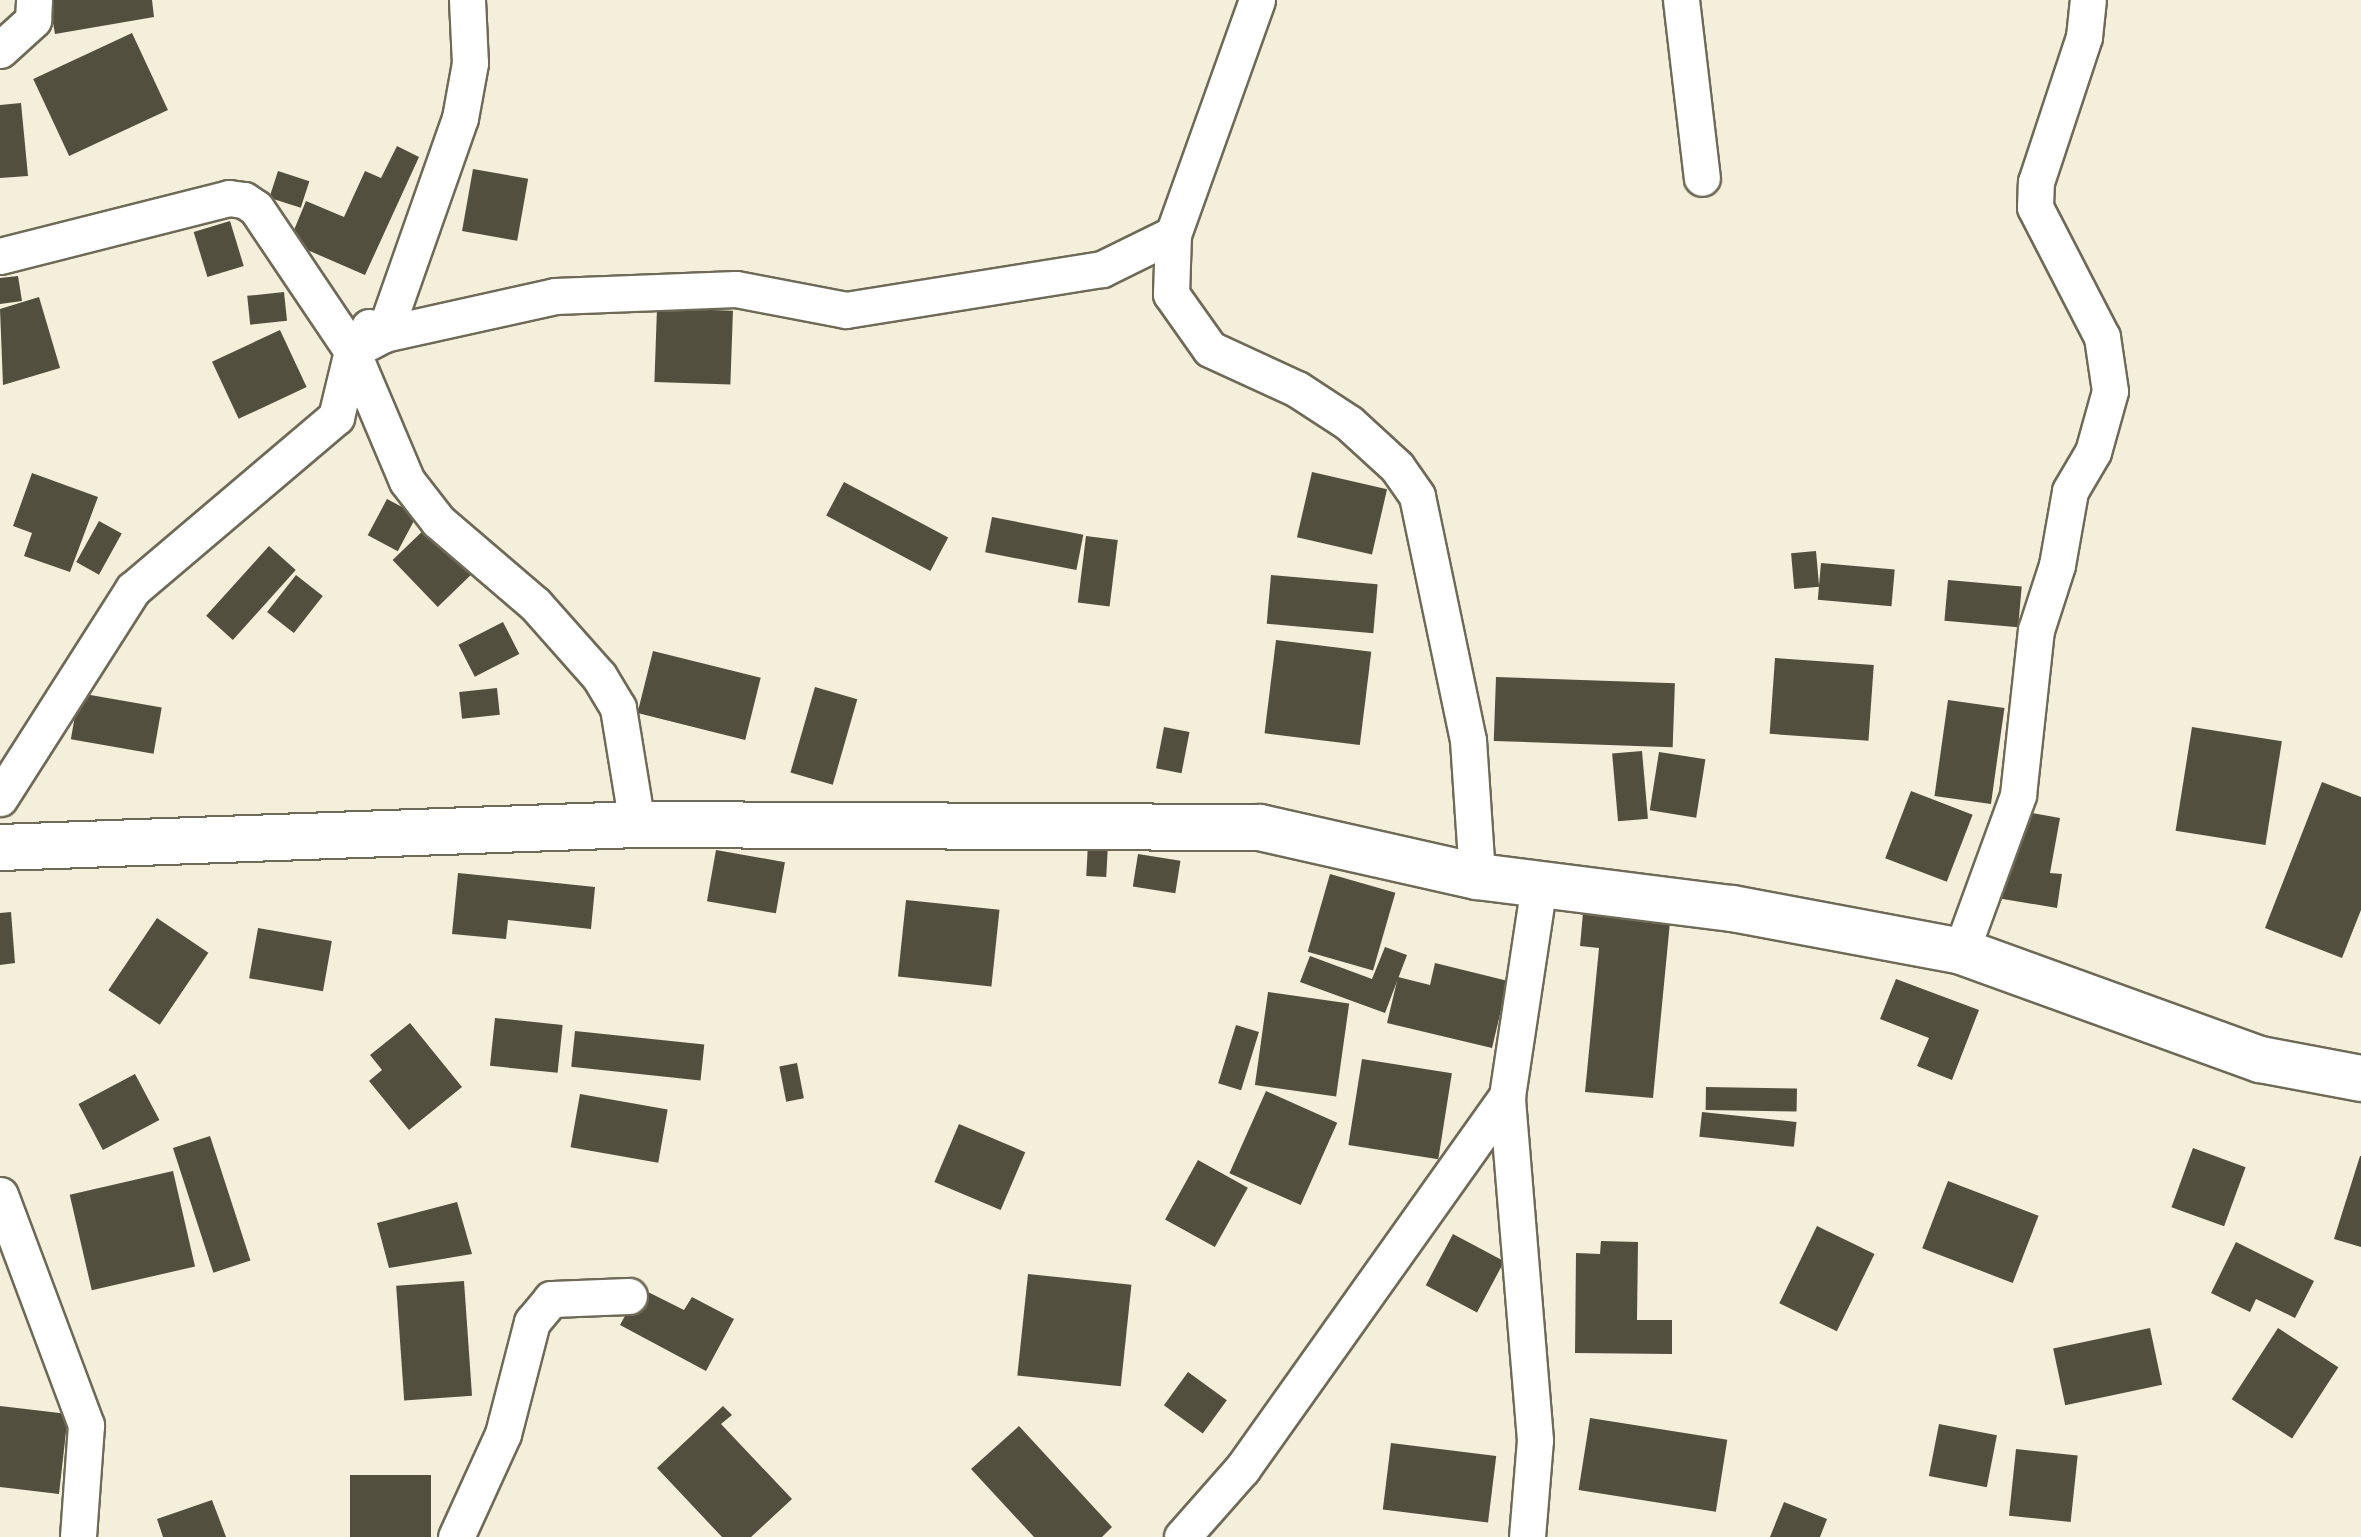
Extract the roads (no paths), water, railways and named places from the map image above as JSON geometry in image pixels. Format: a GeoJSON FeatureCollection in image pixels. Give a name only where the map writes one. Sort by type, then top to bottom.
{"type":"FeatureCollection","features":[{"type":"Feature","properties":{"kind":"street"},"geometry":{"type":"LineString","coordinates":[[0,50],[33,20],[34,0]]}},
{"type":"Feature","properties":{"kind":"street"},"geometry":{"type":"LineString","coordinates":[[384,334],[460,118],[470,63],[468,0]]}},
{"type":"Feature","properties":{"kind":"street"},"geometry":{"type":"LineString","coordinates":[[1171,294],[1173,234],[1257,0]]}},
{"type":"Feature","properties":{"kind":"street"},"geometry":{"type":"LineString","coordinates":[[1680,0],[1702,178]]}},
{"type":"Feature","properties":{"kind":"street"},"geometry":{"type":"LineString","coordinates":[[1961,950],[2018,795],[2036,630],[2057,566],[2070,491],[2093,452],[2110,390],[2102,337],[2035,207],[2036,182],[2084,37],[2088,0]]}},
{"type":"Feature","properties":{"kind":"street"},"geometry":{"type":"LineString","coordinates":[[0,256],[230,198],[244,200],[256,208],[352,351],[407,480],[438,522],[535,604],[609,692],[618,708],[637,824]]}},
{"type":"Feature","properties":{"kind":"street"},"geometry":{"type":"LineString","coordinates":[[0,798],[133,589],[336,417],[352,351],[384,334],[555,296],[736,288],[846,310],[1102,269],[1140,254],[1173,234]]}},
{"type":"Feature","properties":{"kind":"street"},"geometry":{"type":"LineString","coordinates":[[1140,254],[1210,349],[1298,389],[1349,423],[1397,467],[1417,496],[1468,740],[1477,876]]}},
{"type":"Feature","properties":{"kind":"street"},"geometry":{"type":"LineString","coordinates":[[324,308],[384,334]]}},
{"type":"Feature","properties":{"kind":"street"},"geometry":{"type":"LineString","coordinates":[[0,847],[637,824],[1259,827],[1477,876],[1732,908],[1961,950],[2260,1059],[2361,1078]]}},
{"type":"Feature","properties":{"kind":"street"},"geometry":{"type":"LineString","coordinates":[[1527,1537],[1535,1440],[1507,1096],[1539,884]]}},
{"type":"Feature","properties":{"kind":"street"},"geometry":{"type":"LineString","coordinates":[[1182,1537],[1242,1469],[1507,1096]]}},
{"type":"Feature","properties":{"kind":"street"},"geometry":{"type":"LineString","coordinates":[[0,1195],[86,1426],[78,1537]]}},
{"type":"Feature","properties":{"kind":"street"},"geometry":{"type":"LineString","coordinates":[[456,1537],[503,1434],[532,1322],[551,1300],[629,1296]]}}]}
